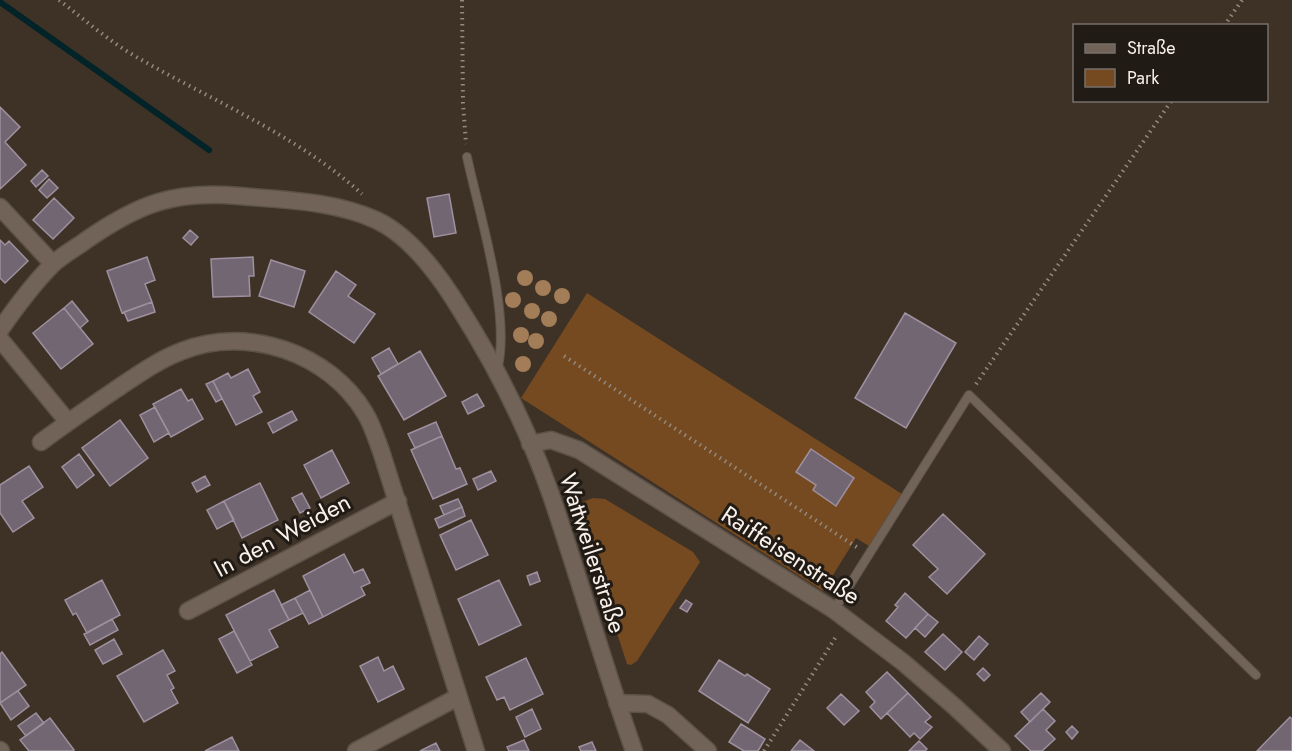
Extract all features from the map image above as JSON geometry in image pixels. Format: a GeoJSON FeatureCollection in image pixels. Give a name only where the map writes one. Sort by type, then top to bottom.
{"type":"FeatureCollection","features":[{"type":"Feature","properties":{"kind":"street","name":"Wattweilerstraße"},"geometry":{"type":"LineString","coordinates":[[0,330],[23,297],[53,264],[102,229],[142,207],[169,198],[216,194],[322,204],[378,221],[410,243],[442,280],[471,327],[530,444],[550,494],[634,751]]}},
{"type":"Feature","properties":{"kind":"street"},"geometry":{"type":"LineString","coordinates":[[0,207],[53,264]]}},
{"type":"Feature","properties":{"kind":"street"},"geometry":{"type":"LineString","coordinates":[[0,339],[68,422]]}},
{"type":"Feature","properties":{"kind":"street"},"geometry":{"type":"LineString","coordinates":[[41,442],[137,376],[183,350],[221,341],[259,343],[294,351],[323,368],[349,390],[366,414],[398,501],[476,751]]}},
{"type":"Feature","properties":{"kind":"street","name":"Raiffeisenstraße"},"geometry":{"type":"LineString","coordinates":[[530,444],[551,440],[579,450],[840,614],[904,663],[956,707],[1002,751]]}},
{"type":"Feature","properties":{"kind":"street","name":"In den Weiden"},"geometry":{"type":"LineString","coordinates":[[188,611],[398,501]]}},
{"type":"Feature","properties":{"kind":"street"},"geometry":{"type":"LineString","coordinates":[[356,751],[458,697]]}},
{"type":"Feature","properties":{"kind":"street"},"geometry":{"type":"LineString","coordinates":[[617,704],[648,704],[668,715],[708,751]]}},
{"type":"Feature","properties":{"kind":"lane"},"geometry":{"type":"LineString","coordinates":[[467,157],[494,278],[502,332],[501,357],[496,374]]}},
{"type":"Feature","properties":{"kind":"lane"},"geometry":{"type":"LineString","coordinates":[[840,614],[869,555],[969,395],[1256,675]]}},
{"type":"Feature","properties":{"kind":"path"},"geometry":{"type":"LineString","coordinates":[[59,0],[137,58],[272,130],[341,176],[364,197],[378,221]]}},
{"type":"Feature","properties":{"kind":"path"},"geometry":{"type":"LineString","coordinates":[[462,0],[463,103],[467,157]]}},
{"type":"Feature","properties":{"kind":"path"},"geometry":{"type":"LineString","coordinates":[[1225,24],[1242,0]]}},
{"type":"Feature","properties":{"kind":"path"},"geometry":{"type":"LineString","coordinates":[[969,395],[1171,102]]}},
{"type":"Feature","properties":{"kind":"path"},"geometry":{"type":"LineString","coordinates":[[564,356],[869,555]]}},
{"type":"Feature","properties":{"kind":"path"},"geometry":{"type":"LineString","coordinates":[[764,751],[840,614]]}},
{"type":"Feature","properties":{"kind":"green space"},"geometry":{"type":"Polygon","coordinates":[[[587,293],[902,494],[869,546],[856,538],[823,591],[521,398],[587,293]]]}},
{"type":"Feature","properties":{"kind":"green space"},"geometry":{"type":"Polygon","coordinates":[[[593,498],[605,499],[693,552],[700,562],[637,661],[631,665],[627,664],[577,509],[583,502],[593,498]]]}},
{"type":"Feature","properties":{"kind":"building"},"geometry":{"type":"Polygon","coordinates":[[[0,107],[20,127],[5,142],[26,165],[0,189],[0,107]]]}},
{"type":"Feature","properties":{"kind":"building"},"geometry":{"type":"Polygon","coordinates":[[[42,170],[48,176],[36,187],[31,181],[42,170]]]}},
{"type":"Feature","properties":{"kind":"building"},"geometry":{"type":"Polygon","coordinates":[[[49,179],[58,188],[47,198],[39,190],[49,179]]]}},
{"type":"Feature","properties":{"kind":"building"},"geometry":{"type":"Polygon","coordinates":[[[449,194],[456,233],[434,237],[427,198],[449,194]]]}},
{"type":"Feature","properties":{"kind":"building"},"geometry":{"type":"Polygon","coordinates":[[[54,198],[74,218],[53,239],[33,220],[54,198]]]}},
{"type":"Feature","properties":{"kind":"building"},"geometry":{"type":"Polygon","coordinates":[[[190,230],[198,237],[191,245],[183,238],[190,230]]]}},
{"type":"Feature","properties":{"kind":"building"},"geometry":{"type":"Polygon","coordinates":[[[0,240],[5,245],[9,241],[28,261],[5,283],[0,278],[0,240]]]}},
{"type":"Feature","properties":{"kind":"building"},"geometry":{"type":"Polygon","coordinates":[[[147,257],[155,280],[145,284],[152,302],[122,313],[107,271],[147,257]]]}},
{"type":"Feature","properties":{"kind":"building"},"geometry":{"type":"Polygon","coordinates":[[[253,257],[254,276],[249,276],[250,296],[213,297],[211,259],[253,257]]]}},
{"type":"Feature","properties":{"kind":"building"},"geometry":{"type":"Polygon","coordinates":[[[271,260],[305,271],[294,307],[259,296],[271,260]]]}},
{"type":"Feature","properties":{"kind":"building"},"geometry":{"type":"Polygon","coordinates":[[[336,271],[356,285],[348,296],[375,314],[354,343],[309,312],[336,271]]]}},
{"type":"Feature","properties":{"kind":"building"},"geometry":{"type":"Polygon","coordinates":[[[72,301],[88,321],[80,328],[64,308],[72,301]]]}},
{"type":"Feature","properties":{"kind":"building"},"geometry":{"type":"Polygon","coordinates":[[[152,302],[155,312],[128,321],[124,312],[152,302]]]}},
{"type":"Feature","properties":{"kind":"building"},"geometry":{"type":"Polygon","coordinates":[[[64,308],[93,344],[61,369],[33,333],[64,308]]]}},
{"type":"Feature","properties":{"kind":"building"},"geometry":{"type":"Polygon","coordinates":[[[905,313],[956,343],[906,428],[855,398],[905,313]]]}},
{"type":"Feature","properties":{"kind":"building"},"geometry":{"type":"Polygon","coordinates":[[[389,348],[398,364],[381,374],[372,358],[389,348]]]}},
{"type":"Feature","properties":{"kind":"building"},"geometry":{"type":"Polygon","coordinates":[[[420,351],[446,396],[404,420],[378,376],[420,351]]]}},
{"type":"Feature","properties":{"kind":"building"},"geometry":{"type":"Polygon","coordinates":[[[248,369],[260,392],[253,396],[262,412],[236,425],[213,381],[228,373],[231,378],[248,369]]]}},
{"type":"Feature","properties":{"kind":"building"},"geometry":{"type":"Polygon","coordinates":[[[213,381],[222,399],[216,402],[206,384],[213,381]]]}},
{"type":"Feature","properties":{"kind":"building"},"geometry":{"type":"Polygon","coordinates":[[[181,389],[188,401],[192,399],[203,419],[171,437],[153,404],[181,389]]]}},
{"type":"Feature","properties":{"kind":"building"},"geometry":{"type":"Polygon","coordinates":[[[477,394],[484,406],[468,414],[462,402],[477,394]]]}},
{"type":"Feature","properties":{"kind":"building"},"geometry":{"type":"Polygon","coordinates":[[[155,407],[169,433],[154,442],[140,415],[155,407]]]}},
{"type":"Feature","properties":{"kind":"building"},"geometry":{"type":"Polygon","coordinates":[[[292,411],[297,420],[273,433],[268,423],[292,411]]]}},
{"type":"Feature","properties":{"kind":"building"},"geometry":{"type":"Polygon","coordinates":[[[120,420],[148,458],[110,486],[82,448],[120,420]]]}},
{"type":"Feature","properties":{"kind":"building"},"geometry":{"type":"Polygon","coordinates":[[[436,422],[442,436],[415,448],[408,434],[436,422]]]}},
{"type":"Feature","properties":{"kind":"building"},"geometry":{"type":"Polygon","coordinates":[[[442,436],[456,469],[460,468],[467,484],[433,499],[411,450],[442,436]]]}},
{"type":"Feature","properties":{"kind":"building"},"geometry":{"type":"Polygon","coordinates":[[[811,449],[854,478],[836,506],[813,490],[816,485],[796,472],[811,449]]]}},
{"type":"Feature","properties":{"kind":"building"},"geometry":{"type":"Polygon","coordinates":[[[332,450],[349,483],[321,498],[304,465],[332,450]]]}},
{"type":"Feature","properties":{"kind":"building"},"geometry":{"type":"Polygon","coordinates":[[[79,454],[94,475],[77,488],[62,467],[79,454]]]}},
{"type":"Feature","properties":{"kind":"building"},"geometry":{"type":"Polygon","coordinates":[[[29,466],[43,487],[22,501],[34,518],[13,532],[0,513],[0,485],[29,466]]]}},
{"type":"Feature","properties":{"kind":"building"},"geometry":{"type":"Polygon","coordinates":[[[491,471],[496,481],[478,490],[473,479],[491,471]]]}},
{"type":"Feature","properties":{"kind":"building"},"geometry":{"type":"Polygon","coordinates":[[[205,476],[210,485],[197,492],[192,483],[205,476]]]}},
{"type":"Feature","properties":{"kind":"building"},"geometry":{"type":"Polygon","coordinates":[[[260,483],[278,520],[242,538],[224,501],[260,483]]]}},
{"type":"Feature","properties":{"kind":"building"},"geometry":{"type":"Polygon","coordinates":[[[302,493],[310,508],[300,513],[292,498],[302,493]]]}},
{"type":"Feature","properties":{"kind":"building"},"geometry":{"type":"Polygon","coordinates":[[[458,499],[462,507],[444,515],[440,506],[458,499]]]}},
{"type":"Feature","properties":{"kind":"building"},"geometry":{"type":"Polygon","coordinates":[[[224,501],[234,520],[217,529],[207,510],[224,501]]]}},
{"type":"Feature","properties":{"kind":"building"},"geometry":{"type":"Polygon","coordinates":[[[462,507],[465,516],[439,528],[435,519],[462,507]]]}},
{"type":"Feature","properties":{"kind":"building"},"geometry":{"type":"Polygon","coordinates":[[[943,514],[985,554],[947,594],[929,577],[938,569],[913,545],[943,514]]]}},
{"type":"Feature","properties":{"kind":"building"},"geometry":{"type":"Polygon","coordinates":[[[471,520],[488,555],[456,570],[440,535],[471,520]]]}},
{"type":"Feature","properties":{"kind":"building"},"geometry":{"type":"Polygon","coordinates":[[[344,554],[354,573],[363,569],[370,583],[361,587],[365,595],[323,617],[303,576],[344,554]]]}},
{"type":"Feature","properties":{"kind":"building"},"geometry":{"type":"Polygon","coordinates":[[[537,572],[540,581],[530,585],[527,576],[537,572]]]}},
{"type":"Feature","properties":{"kind":"building"},"geometry":{"type":"Polygon","coordinates":[[[102,580],[120,615],[87,633],[76,613],[73,615],[65,600],[102,580]]]}},
{"type":"Feature","properties":{"kind":"building"},"geometry":{"type":"Polygon","coordinates":[[[499,580],[521,625],[479,645],[458,599],[499,580]]]}},
{"type":"Feature","properties":{"kind":"building"},"geometry":{"type":"Polygon","coordinates":[[[274,590],[289,620],[269,630],[278,647],[250,661],[226,615],[274,590]]]}},
{"type":"Feature","properties":{"kind":"building"},"geometry":{"type":"Polygon","coordinates":[[[310,590],[323,617],[309,624],[295,598],[310,590]]]}},
{"type":"Feature","properties":{"kind":"building"},"geometry":{"type":"Polygon","coordinates":[[[905,593],[928,614],[906,638],[886,621],[898,607],[895,605],[905,593]]]}},
{"type":"Feature","properties":{"kind":"building"},"geometry":{"type":"Polygon","coordinates":[[[295,598],[303,613],[289,620],[281,605],[295,598]]]}},
{"type":"Feature","properties":{"kind":"building"},"geometry":{"type":"Polygon","coordinates":[[[686,600],[692,604],[687,612],[680,608],[686,600]]]}},
{"type":"Feature","properties":{"kind":"building"},"geometry":{"type":"Polygon","coordinates":[[[928,614],[938,622],[925,637],[915,628],[928,614]]]}},
{"type":"Feature","properties":{"kind":"building"},"geometry":{"type":"Polygon","coordinates":[[[112,619],[118,630],[90,645],[84,634],[112,619]]]}},
{"type":"Feature","properties":{"kind":"building"},"geometry":{"type":"Polygon","coordinates":[[[234,631],[252,665],[237,673],[219,639],[234,631]]]}},
{"type":"Feature","properties":{"kind":"building"},"geometry":{"type":"Polygon","coordinates":[[[943,634],[962,652],[945,670],[925,652],[943,634]]]}},
{"type":"Feature","properties":{"kind":"building"},"geometry":{"type":"Polygon","coordinates":[[[979,636],[988,644],[974,660],[965,652],[979,636]]]}},
{"type":"Feature","properties":{"kind":"building"},"geometry":{"type":"Polygon","coordinates":[[[114,639],[122,654],[103,664],[95,650],[114,639]]]}},
{"type":"Feature","properties":{"kind":"building"},"geometry":{"type":"Polygon","coordinates":[[[163,650],[175,671],[167,675],[178,703],[144,722],[117,676],[163,650]]]}},
{"type":"Feature","properties":{"kind":"building"},"geometry":{"type":"Polygon","coordinates":[[[2,652],[26,685],[0,703],[0,654],[2,652]]]}},
{"type":"Feature","properties":{"kind":"building"},"geometry":{"type":"Polygon","coordinates":[[[378,657],[384,671],[393,666],[404,689],[378,702],[360,666],[378,657]]]}},
{"type":"Feature","properties":{"kind":"building"},"geometry":{"type":"Polygon","coordinates":[[[526,658],[543,694],[510,710],[504,697],[497,700],[486,677],[526,658]]]}},
{"type":"Feature","properties":{"kind":"building"},"geometry":{"type":"Polygon","coordinates":[[[719,660],[770,689],[748,723],[699,691],[719,660]]]}},
{"type":"Feature","properties":{"kind":"building"},"geometry":{"type":"Polygon","coordinates":[[[983,668],[990,675],[984,681],[977,674],[983,668]]]}},
{"type":"Feature","properties":{"kind":"building"},"geometry":{"type":"Polygon","coordinates":[[[887,672],[908,693],[881,719],[870,707],[875,702],[866,692],[887,672]]]}},
{"type":"Feature","properties":{"kind":"building"},"geometry":{"type":"Polygon","coordinates":[[[18,691],[29,706],[11,720],[0,703],[18,691]]]}},
{"type":"Feature","properties":{"kind":"building"},"geometry":{"type":"Polygon","coordinates":[[[908,693],[931,717],[925,722],[932,727],[920,739],[914,733],[910,737],[887,713],[908,693]]]}},
{"type":"Feature","properties":{"kind":"building"},"geometry":{"type":"Polygon","coordinates":[[[1041,693],[1050,702],[1030,722],[1021,712],[1041,693]]]}},
{"type":"Feature","properties":{"kind":"building"},"geometry":{"type":"Polygon","coordinates":[[[841,694],[859,711],[844,725],[827,708],[841,694]]]}},
{"type":"Feature","properties":{"kind":"building"},"geometry":{"type":"Polygon","coordinates":[[[532,709],[541,729],[525,737],[516,717],[532,709]]]}},
{"type":"Feature","properties":{"kind":"building"},"geometry":{"type":"Polygon","coordinates":[[[1043,709],[1055,721],[1046,730],[1055,739],[1042,751],[1031,751],[1015,736],[1043,709]]]}},
{"type":"Feature","properties":{"kind":"building"},"geometry":{"type":"Polygon","coordinates":[[[36,713],[44,723],[26,736],[18,726],[36,713]]]}},
{"type":"Feature","properties":{"kind":"building"},"geometry":{"type":"Polygon","coordinates":[[[1290,717],[1292,719],[1292,751],[1257,751],[1290,717]]]}},
{"type":"Feature","properties":{"kind":"building"},"geometry":{"type":"Polygon","coordinates":[[[50,718],[73,751],[29,751],[20,740],[50,718]]]}},
{"type":"Feature","properties":{"kind":"building"},"geometry":{"type":"Polygon","coordinates":[[[741,724],[765,739],[758,751],[744,751],[729,742],[741,724]]]}},
{"type":"Feature","properties":{"kind":"building"},"geometry":{"type":"Polygon","coordinates":[[[1072,726],[1078,732],[1072,739],[1066,732],[1072,726]]]}},
{"type":"Feature","properties":{"kind":"building"},"geometry":{"type":"Polygon","coordinates":[[[232,737],[239,751],[205,751],[232,737]]]}},
{"type":"Feature","properties":{"kind":"building"},"geometry":{"type":"Polygon","coordinates":[[[524,740],[529,751],[509,751],[507,747],[524,740]]]}},
{"type":"Feature","properties":{"kind":"building"},"geometry":{"type":"Polygon","coordinates":[[[800,740],[814,751],[791,751],[800,740]]]}},
{"type":"Feature","properties":{"kind":"building"},"geometry":{"type":"Polygon","coordinates":[[[919,741],[927,749],[925,751],[909,751],[919,741]]]}},
{"type":"Feature","properties":{"kind":"building"},"geometry":{"type":"Polygon","coordinates":[[[592,742],[596,751],[581,751],[579,747],[592,742]]]}},
{"type":"Feature","properties":{"kind":"building"},"geometry":{"type":"Polygon","coordinates":[[[436,743],[440,751],[420,751],[436,743]]]}},
{"type":"Feature","properties":{"kind":"waterway"},"geometry":{"type":"LineString","coordinates":[[0,2],[209,150]]}}]}
